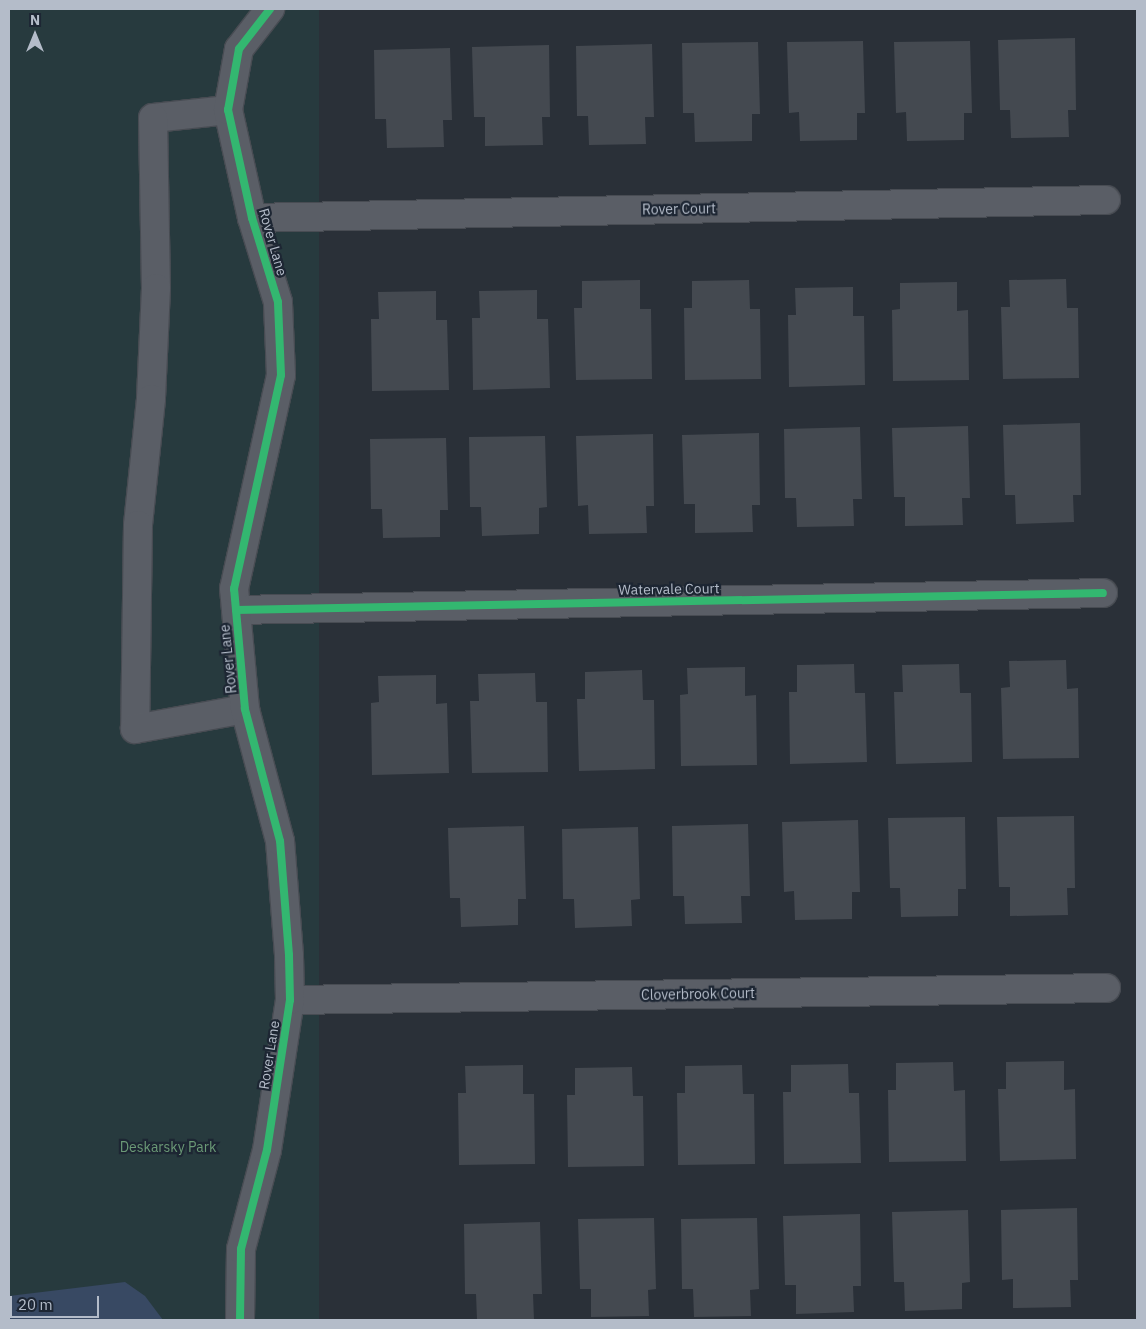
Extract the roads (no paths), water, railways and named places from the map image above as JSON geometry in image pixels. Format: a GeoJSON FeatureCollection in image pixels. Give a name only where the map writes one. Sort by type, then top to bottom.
{"type":"FeatureCollection","features":[{"type":"Feature","properties":{"kind":"street","name":"Rover Lane"},"geometry":{"type":"LineString","coordinates":[[240,1320],[241,1249],[267,1150],[290,1000],[289,955],[280,841],[245,709],[234,589],[281,375],[278,302],[252,218],[228,110],[240,49],[270,9]]}},
{"type":"Feature","properties":{"kind":"street"},"geometry":{"type":"LineString","coordinates":[[228,110],[153,118],[156,288],[151,399],[138,526],[134,730],[245,709]]}},
{"type":"Feature","properties":{"kind":"street","name":"Rover Court"},"geometry":{"type":"LineString","coordinates":[[252,218],[1106,200]]}},
{"type":"Feature","properties":{"kind":"street","name":"Watervale Court"},"geometry":{"type":"LineString","coordinates":[[236,610],[1103,593]]}},
{"type":"Feature","properties":{"kind":"street","name":"Cloverbrook Court"},"geometry":{"type":"LineString","coordinates":[[290,1000],[1106,988]]}},
{"type":"Feature","properties":{"kind":"water"},"geometry":{"type":"Polygon","coordinates":[[[125,1282],[145,1296],[163,1320],[9,1320],[9,1296],[125,1282]]]}},
{"type":"Feature","properties":{"kind":"park label","name":"Deskarsky Park"},"geometry":{"type":"Point","coordinates":[168,1147]}}]}
